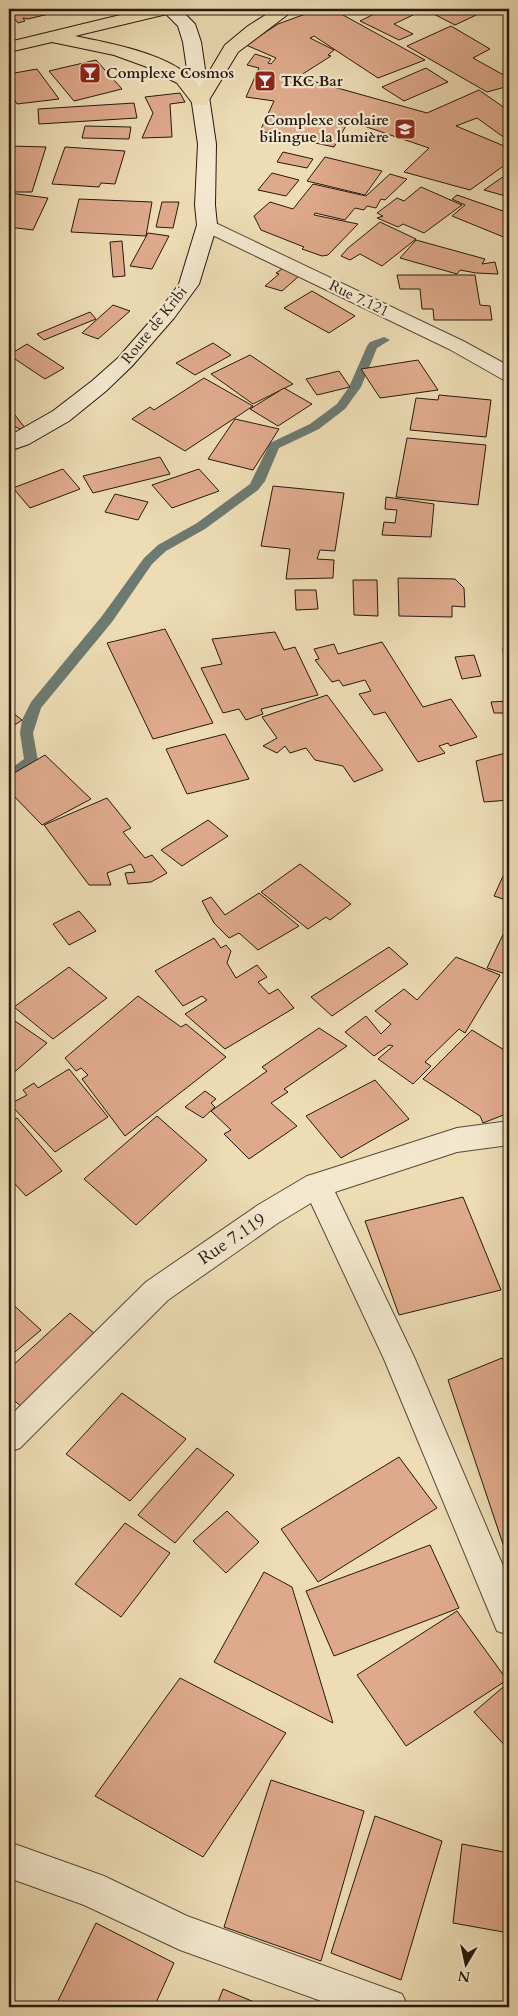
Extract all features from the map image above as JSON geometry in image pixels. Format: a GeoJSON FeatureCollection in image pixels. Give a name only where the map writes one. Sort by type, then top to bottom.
{"type":"FeatureCollection","features":[{"type":"Feature","properties":{"kind":"main road"},"geometry":{"type":"LineString","coordinates":[[9,46],[165,9]]}},
{"type":"Feature","properties":{"kind":"main road"},"geometry":{"type":"LineString","coordinates":[[53,37],[122,52],[159,67],[184,80],[200,100],[231,49],[254,30],[286,9]]}},
{"type":"Feature","properties":{"kind":"street","name":"Route de Kribi"},"geometry":{"type":"LineString","coordinates":[[9,444],[61,416],[125,362],[167,314],[189,284],[207,225],[205,205],[207,144],[192,42],[186,24],[170,9]]}},
{"type":"Feature","properties":{"kind":"street","name":"Rue 7.121"},"geometry":{"type":"LineString","coordinates":[[207,225],[456,346],[509,375]]}},
{"type":"Feature","properties":{"kind":"street","name":"Rue 7.119"},"geometry":{"type":"LineString","coordinates":[[9,1438],[158,1291],[268,1214],[318,1185],[457,1140],[509,1133]]}},
{"type":"Feature","properties":{"kind":"street"},"geometry":{"type":"LineString","coordinates":[[318,1185],[399,1358],[509,1619]]}},
{"type":"Feature","properties":{"kind":"street"},"geometry":{"type":"LineString","coordinates":[[9,1860],[91,1889],[180,1932],[389,2007]]}},
{"type":"Feature","properties":{"kind":"building"},"geometry":{"type":"Polygon","coordinates":[[[9,9],[54,9],[57,12],[28,19],[23,18],[25,21],[18,23],[9,12],[9,9]]]}},
{"type":"Feature","properties":{"kind":"building"},"geometry":{"type":"Polygon","coordinates":[[[319,9],[332,9],[425,60],[378,78],[314,36],[310,38],[334,50],[328,55],[331,56],[298,77],[427,113],[479,90],[509,111],[509,141],[477,118],[456,126],[509,148],[509,162],[470,190],[404,172],[429,148],[352,122],[348,122],[334,147],[260,131],[274,101],[246,97],[259,68],[247,65],[255,54],[271,59],[268,63],[271,64],[276,58],[246,45],[278,24],[319,9]]]}},
{"type":"Feature","properties":{"kind":"building"},"geometry":{"type":"Polygon","coordinates":[[[384,9],[402,9],[413,15],[394,24],[413,34],[399,40],[360,21],[384,9]]]}},
{"type":"Feature","properties":{"kind":"building"},"geometry":{"type":"Polygon","coordinates":[[[424,9],[489,9],[455,25],[424,9]]]}},
{"type":"Feature","properties":{"kind":"building"},"geometry":{"type":"Polygon","coordinates":[[[451,26],[490,49],[473,58],[509,78],[509,86],[487,92],[407,46],[451,26]]]}},
{"type":"Feature","properties":{"kind":"building"},"geometry":{"type":"Polygon","coordinates":[[[96,60],[122,89],[74,101],[49,71],[96,60]]]}},
{"type":"Feature","properties":{"kind":"building"},"geometry":{"type":"Polygon","coordinates":[[[426,68],[448,82],[404,101],[382,87],[426,68]]]}},
{"type":"Feature","properties":{"kind":"building"},"geometry":{"type":"Polygon","coordinates":[[[37,69],[59,99],[17,104],[9,91],[9,74],[37,69]]]}},
{"type":"Feature","properties":{"kind":"building"},"geometry":{"type":"Polygon","coordinates":[[[180,93],[185,102],[170,104],[172,137],[142,138],[153,113],[145,97],[180,93]]]}},
{"type":"Feature","properties":{"kind":"building"},"geometry":{"type":"Polygon","coordinates":[[[134,103],[137,118],[39,124],[38,109],[134,103]]]}},
{"type":"Feature","properties":{"kind":"building"},"geometry":{"type":"Polygon","coordinates":[[[85,126],[131,127],[129,139],[82,138],[85,126]]]}},
{"type":"Feature","properties":{"kind":"building"},"geometry":{"type":"Polygon","coordinates":[[[9,146],[46,147],[32,192],[9,192],[9,146]]]}},
{"type":"Feature","properties":{"kind":"building"},"geometry":{"type":"Polygon","coordinates":[[[65,147],[125,151],[115,184],[101,183],[99,187],[52,184],[65,147]]]}},
{"type":"Feature","properties":{"kind":"building"},"geometry":{"type":"Polygon","coordinates":[[[283,152],[313,159],[307,168],[277,162],[283,152]]]}},
{"type":"Feature","properties":{"kind":"building"},"geometry":{"type":"Polygon","coordinates":[[[325,157],[382,171],[365,195],[307,181],[325,157]]]}},
{"type":"Feature","properties":{"kind":"building"},"geometry":{"type":"Polygon","coordinates":[[[272,173],[299,180],[286,196],[258,190],[272,173]]]}},
{"type":"Feature","properties":{"kind":"building"},"geometry":{"type":"Polygon","coordinates":[[[390,174],[407,179],[385,200],[381,199],[376,208],[367,206],[364,210],[355,208],[345,220],[315,213],[314,215],[358,224],[328,255],[322,256],[302,249],[304,247],[261,230],[254,216],[270,202],[293,209],[313,184],[366,196],[390,174]]]}},
{"type":"Feature","properties":{"kind":"building"},"geometry":{"type":"Polygon","coordinates":[[[507,174],[509,175],[509,197],[484,190],[507,174]]]}},
{"type":"Feature","properties":{"kind":"building"},"geometry":{"type":"Polygon","coordinates":[[[421,187],[462,205],[424,233],[403,224],[398,227],[377,218],[383,216],[377,213],[397,198],[404,201],[421,187]]]}},
{"type":"Feature","properties":{"kind":"building"},"geometry":{"type":"Polygon","coordinates":[[[9,193],[48,198],[33,230],[9,227],[9,193]]]}},
{"type":"Feature","properties":{"kind":"building"},"geometry":{"type":"Polygon","coordinates":[[[457,195],[509,213],[509,222],[506,225],[509,226],[509,234],[506,238],[452,216],[465,205],[452,199],[457,195]]]}},
{"type":"Feature","properties":{"kind":"building"},"geometry":{"type":"Polygon","coordinates":[[[79,199],[152,202],[146,236],[71,232],[79,199]]]}},
{"type":"Feature","properties":{"kind":"building"},"geometry":{"type":"Polygon","coordinates":[[[162,202],[179,202],[173,228],[156,227],[162,202]]]}},
{"type":"Feature","properties":{"kind":"building"},"geometry":{"type":"Polygon","coordinates":[[[380,222],[416,239],[382,266],[360,254],[350,260],[341,256],[348,248],[380,222]]]}},
{"type":"Feature","properties":{"kind":"building"},"geometry":{"type":"Polygon","coordinates":[[[148,233],[169,236],[152,269],[130,266],[148,233]]]}},
{"type":"Feature","properties":{"kind":"building"},"geometry":{"type":"Polygon","coordinates":[[[416,240],[485,259],[482,264],[495,262],[498,274],[460,270],[457,274],[400,258],[416,240]]]}},
{"type":"Feature","properties":{"kind":"building"},"geometry":{"type":"Polygon","coordinates":[[[122,241],[125,276],[113,277],[110,242],[122,241]]]}},
{"type":"Feature","properties":{"kind":"building"},"geometry":{"type":"Polygon","coordinates":[[[282,269],[299,276],[282,291],[265,286],[279,274],[276,273],[282,269]]]}},
{"type":"Feature","properties":{"kind":"building"},"geometry":{"type":"Polygon","coordinates":[[[397,275],[475,275],[480,305],[490,306],[492,320],[434,320],[433,309],[422,309],[420,289],[400,289],[397,275]]]}},
{"type":"Feature","properties":{"kind":"building"},"geometry":{"type":"Polygon","coordinates":[[[312,291],[355,316],[329,333],[284,308],[312,291]]]}},
{"type":"Feature","properties":{"kind":"building"},"geometry":{"type":"Polygon","coordinates":[[[113,305],[130,311],[98,339],[82,333],[113,305]]]}},
{"type":"Feature","properties":{"kind":"building"},"geometry":{"type":"Polygon","coordinates":[[[90,312],[96,319],[44,340],[37,334],[90,312]]]}},
{"type":"Feature","properties":{"kind":"building"},"geometry":{"type":"Polygon","coordinates":[[[213,343],[231,355],[195,375],[176,363],[213,343]]]}},
{"type":"Feature","properties":{"kind":"building"},"geometry":{"type":"Polygon","coordinates":[[[27,344],[64,368],[45,379],[9,355],[27,344]]]}},
{"type":"Feature","properties":{"kind":"building"},"geometry":{"type":"Polygon","coordinates":[[[250,355],[293,384],[253,404],[211,374],[250,355]]]}},
{"type":"Feature","properties":{"kind":"building"},"geometry":{"type":"Polygon","coordinates":[[[418,360],[438,390],[380,398],[361,369],[418,360]]]}},
{"type":"Feature","properties":{"kind":"building"},"geometry":{"type":"Polygon","coordinates":[[[339,371],[350,387],[317,395],[306,379],[339,371]]]}},
{"type":"Feature","properties":{"kind":"building"},"geometry":{"type":"Polygon","coordinates":[[[204,378],[253,406],[185,451],[132,419],[150,407],[154,410],[204,378]]]}},
{"type":"Feature","properties":{"kind":"building"},"geometry":{"type":"Polygon","coordinates":[[[284,388],[312,404],[278,426],[250,409],[284,388]]]}},
{"type":"Feature","properties":{"kind":"building"},"geometry":{"type":"Polygon","coordinates":[[[439,395],[491,400],[486,437],[410,430],[416,398],[438,400],[439,395]]]}},
{"type":"Feature","properties":{"kind":"building"},"geometry":{"type":"Polygon","coordinates":[[[9,407],[11,410],[29,433],[9,424],[9,407]]]}},
{"type":"Feature","properties":{"kind":"building"},"geometry":{"type":"Polygon","coordinates":[[[235,419],[279,429],[253,470],[208,459],[235,419]]]}},
{"type":"Feature","properties":{"kind":"building"},"geometry":{"type":"Polygon","coordinates":[[[407,438],[486,445],[478,505],[396,497],[407,438]]]}},
{"type":"Feature","properties":{"kind":"building"},"geometry":{"type":"Polygon","coordinates":[[[160,457],[170,474],[93,493],[83,476],[160,457]]]}},
{"type":"Feature","properties":{"kind":"building"},"geometry":{"type":"Polygon","coordinates":[[[63,469],[80,489],[30,508],[13,488],[63,469]]]}},
{"type":"Feature","properties":{"kind":"building"},"geometry":{"type":"Polygon","coordinates":[[[199,469],[219,491],[172,508],[152,485],[199,469]]]}},
{"type":"Feature","properties":{"kind":"building"},"geometry":{"type":"Polygon","coordinates":[[[273,486],[344,493],[335,551],[320,550],[317,559],[334,560],[333,578],[286,579],[290,549],[261,546],[273,486]]]}},
{"type":"Feature","properties":{"kind":"building"},"geometry":{"type":"Polygon","coordinates":[[[115,494],[148,502],[138,520],[105,512],[115,494]]]}},
{"type":"Feature","properties":{"kind":"building"},"geometry":{"type":"Polygon","coordinates":[[[386,497],[434,504],[431,537],[382,535],[384,522],[395,523],[397,510],[385,509],[386,497]]]}},
{"type":"Feature","properties":{"kind":"building"},"geometry":{"type":"Polygon","coordinates":[[[398,578],[455,579],[464,588],[465,607],[452,606],[452,617],[399,616],[398,578]]]}},
{"type":"Feature","properties":{"kind":"building"},"geometry":{"type":"Polygon","coordinates":[[[353,580],[377,580],[378,616],[354,615],[353,580]]]}},
{"type":"Feature","properties":{"kind":"building"},"geometry":{"type":"Polygon","coordinates":[[[295,590],[316,590],[318,609],[296,610],[295,590]]]}},
{"type":"Feature","properties":{"kind":"building"},"geometry":{"type":"Polygon","coordinates":[[[165,629],[213,723],[153,739],[107,643],[165,629]]]}},
{"type":"Feature","properties":{"kind":"building"},"geometry":{"type":"Polygon","coordinates":[[[275,632],[284,650],[295,647],[318,695],[261,709],[263,714],[246,720],[239,709],[223,713],[201,668],[222,664],[212,639],[275,632]]]}},
{"type":"Feature","properties":{"kind":"building"},"geometry":{"type":"Polygon","coordinates":[[[382,642],[423,707],[451,699],[477,737],[450,746],[448,743],[439,746],[445,753],[418,762],[385,712],[374,715],[359,694],[371,691],[365,680],[343,686],[339,680],[332,682],[315,660],[319,659],[314,649],[334,644],[338,654],[382,642]]]}},
{"type":"Feature","properties":{"kind":"building"},"geometry":{"type":"Polygon","coordinates":[[[509,647],[509,662],[504,662],[503,648],[509,647]]]}},
{"type":"Feature","properties":{"kind":"building"},"geometry":{"type":"Polygon","coordinates":[[[474,655],[481,676],[462,679],[455,657],[474,655]]]}},
{"type":"Feature","properties":{"kind":"building"},"geometry":{"type":"Polygon","coordinates":[[[327,695],[383,770],[354,782],[343,766],[315,760],[306,748],[290,753],[285,746],[277,753],[263,746],[277,738],[262,717],[327,695]]]}},
{"type":"Feature","properties":{"kind":"building"},"geometry":{"type":"Polygon","coordinates":[[[509,701],[509,713],[494,713],[491,702],[509,701]]]}},
{"type":"Feature","properties":{"kind":"building"},"geometry":{"type":"Polygon","coordinates":[[[9,710],[22,720],[9,729],[9,710]]]}},
{"type":"Feature","properties":{"kind":"building"},"geometry":{"type":"Polygon","coordinates":[[[225,734],[249,779],[187,794],[166,749],[225,734]]]}},
{"type":"Feature","properties":{"kind":"building"},"geometry":{"type":"Polygon","coordinates":[[[509,752],[509,800],[484,802],[476,761],[509,752]]]}},
{"type":"Feature","properties":{"kind":"building"},"geometry":{"type":"Polygon","coordinates":[[[45,755],[91,799],[42,825],[9,791],[9,776],[45,755]]]}},
{"type":"Feature","properties":{"kind":"building"},"geometry":{"type":"Polygon","coordinates":[[[107,798],[131,828],[123,832],[145,858],[152,855],[167,873],[151,882],[128,884],[125,873],[135,872],[131,864],[107,873],[111,885],[89,885],[44,825],[107,798]]]}},
{"type":"Feature","properties":{"kind":"building"},"geometry":{"type":"Polygon","coordinates":[[[208,820],[228,836],[182,866],[161,850],[208,820]]]}},
{"type":"Feature","properties":{"kind":"building"},"geometry":{"type":"Polygon","coordinates":[[[509,863],[509,901],[494,896],[509,863]]]}},
{"type":"Feature","properties":{"kind":"building"},"geometry":{"type":"Polygon","coordinates":[[[300,864],[351,904],[330,920],[326,917],[308,929],[261,892],[300,864]]]}},
{"type":"Feature","properties":{"kind":"building"},"geometry":{"type":"Polygon","coordinates":[[[259,893],[299,926],[258,950],[239,933],[229,938],[214,923],[202,901],[211,897],[225,915],[259,893]]]}},
{"type":"Feature","properties":{"kind":"building"},"geometry":{"type":"Polygon","coordinates":[[[79,911],[96,931],[69,945],[53,924],[79,911]]]}},
{"type":"Feature","properties":{"kind":"building"},"geometry":{"type":"Polygon","coordinates":[[[509,922],[509,975],[487,968],[509,922]]]}},
{"type":"Feature","properties":{"kind":"building"},"geometry":{"type":"Polygon","coordinates":[[[214,938],[221,948],[226,945],[231,951],[227,963],[236,978],[257,965],[267,977],[258,982],[269,994],[278,989],[294,1008],[225,1049],[185,1014],[207,1000],[202,996],[183,1006],[155,971],[214,938]]]}},
{"type":"Feature","properties":{"kind":"building"},"geometry":{"type":"Polygon","coordinates":[[[389,947],[408,964],[332,1016],[311,997],[389,947]]]}},
{"type":"Feature","properties":{"kind":"building"},"geometry":{"type":"Polygon","coordinates":[[[456,957],[500,975],[465,1033],[459,1029],[425,1062],[431,1066],[413,1084],[378,1059],[393,1046],[389,1045],[374,1056],[345,1032],[366,1016],[381,1034],[391,1024],[375,1011],[404,989],[417,1000],[456,957]]]}},
{"type":"Feature","properties":{"kind":"building"},"geometry":{"type":"Polygon","coordinates":[[[69,967],[107,998],[53,1039],[14,1007],[69,967]]]}},
{"type":"Feature","properties":{"kind":"building"},"geometry":{"type":"Polygon","coordinates":[[[138,996],[181,1027],[186,1024],[226,1057],[125,1136],[82,1079],[88,1075],[81,1068],[76,1071],[65,1058],[138,996]]]}},
{"type":"Feature","properties":{"kind":"building"},"geometry":{"type":"Polygon","coordinates":[[[9,1017],[47,1043],[9,1077],[9,1017]]]}},
{"type":"Feature","properties":{"kind":"building"},"geometry":{"type":"Polygon","coordinates":[[[319,1028],[347,1046],[284,1089],[288,1092],[271,1103],[297,1126],[249,1159],[224,1134],[231,1130],[211,1111],[267,1071],[262,1067],[319,1028]]]}},
{"type":"Feature","properties":{"kind":"building"},"geometry":{"type":"Polygon","coordinates":[[[472,1030],[509,1053],[509,1115],[506,1114],[483,1123],[480,1116],[423,1079],[472,1030]]]}},
{"type":"Feature","properties":{"kind":"building"},"geometry":{"type":"Polygon","coordinates":[[[69,1069],[108,1117],[55,1152],[10,1104],[27,1095],[23,1090],[34,1083],[38,1088],[69,1069]]]}},
{"type":"Feature","properties":{"kind":"building"},"geometry":{"type":"Polygon","coordinates":[[[375,1080],[409,1119],[341,1158],[306,1116],[375,1080]]]}},
{"type":"Feature","properties":{"kind":"building"},"geometry":{"type":"Polygon","coordinates":[[[205,1091],[216,1099],[211,1103],[215,1107],[203,1118],[185,1107],[205,1091]]]}},
{"type":"Feature","properties":{"kind":"building"},"geometry":{"type":"Polygon","coordinates":[[[157,1116],[207,1160],[136,1225],[84,1179],[157,1116]]]}},
{"type":"Feature","properties":{"kind":"building"},"geometry":{"type":"Polygon","coordinates":[[[17,1118],[62,1171],[26,1196],[14,1183],[9,1187],[9,1123],[17,1118]]]}},
{"type":"Feature","properties":{"kind":"building"},"geometry":{"type":"Polygon","coordinates":[[[463,1197],[501,1290],[399,1315],[365,1221],[463,1197]]]}},
{"type":"Feature","properties":{"kind":"building"},"geometry":{"type":"Polygon","coordinates":[[[9,1301],[41,1330],[9,1357],[9,1301]]]}},
{"type":"Feature","properties":{"kind":"building"},"geometry":{"type":"Polygon","coordinates":[[[70,1313],[101,1339],[24,1409],[9,1396],[9,1369],[70,1313]]]}},
{"type":"Feature","properties":{"kind":"building"},"geometry":{"type":"Polygon","coordinates":[[[502,1358],[507,1367],[509,1366],[509,1562],[448,1380],[502,1358]]]}},
{"type":"Feature","properties":{"kind":"building"},"geometry":{"type":"Polygon","coordinates":[[[122,1393],[186,1439],[130,1501],[66,1454],[122,1393]]]}},
{"type":"Feature","properties":{"kind":"building"},"geometry":{"type":"Polygon","coordinates":[[[197,1448],[234,1475],[175,1543],[138,1515],[197,1448]]]}},
{"type":"Feature","properties":{"kind":"building"},"geometry":{"type":"Polygon","coordinates":[[[399,1457],[437,1508],[318,1582],[281,1529],[399,1457]]]}},
{"type":"Feature","properties":{"kind":"building"},"geometry":{"type":"Polygon","coordinates":[[[227,1511],[259,1542],[226,1573],[193,1541],[227,1511]]]}},
{"type":"Feature","properties":{"kind":"building"},"geometry":{"type":"Polygon","coordinates":[[[125,1523],[170,1553],[121,1617],[75,1584],[125,1523]]]}},
{"type":"Feature","properties":{"kind":"building"},"geometry":{"type":"Polygon","coordinates":[[[430,1545],[459,1608],[334,1656],[306,1591],[430,1545]]]}},
{"type":"Feature","properties":{"kind":"building"},"geometry":{"type":"Polygon","coordinates":[[[264,1572],[292,1587],[333,1723],[214,1662],[264,1572]]]}},
{"type":"Feature","properties":{"kind":"building"},"geometry":{"type":"Polygon","coordinates":[[[457,1611],[507,1680],[406,1746],[357,1675],[457,1611]]]}},
{"type":"Feature","properties":{"kind":"building"},"geometry":{"type":"Polygon","coordinates":[[[180,1678],[286,1733],[203,1857],[95,1796],[180,1678]]]}},
{"type":"Feature","properties":{"kind":"building"},"geometry":{"type":"Polygon","coordinates":[[[509,1682],[509,1750],[474,1712],[509,1682]]]}},
{"type":"Feature","properties":{"kind":"building"},"geometry":{"type":"Polygon","coordinates":[[[271,1780],[364,1811],[321,1961],[224,1927],[271,1780]]]}},
{"type":"Feature","properties":{"kind":"building"},"geometry":{"type":"Polygon","coordinates":[[[375,1816],[442,1841],[401,1980],[331,1953],[375,1816]]]}},
{"type":"Feature","properties":{"kind":"building"},"geometry":{"type":"Polygon","coordinates":[[[462,1844],[509,1853],[509,1933],[453,1923],[462,1844]]]}},
{"type":"Feature","properties":{"kind":"building"},"geometry":{"type":"Polygon","coordinates":[[[96,1923],[174,1963],[154,2007],[55,2007],[96,1923]]]}},
{"type":"Feature","properties":{"kind":"building"},"geometry":{"type":"Polygon","coordinates":[[[223,1989],[266,2007],[216,2007],[223,1989]]]}},
{"type":"Feature","properties":{"kind":"waterway"},"geometry":{"type":"LineString","coordinates":[[9,777],[31,761],[26,733],[29,720],[36,705],[107,619],[148,561],[162,548],[201,526],[254,487],[259,481],[274,446],[324,421],[333,414],[348,398],[355,387],[371,348],[374,344],[384,340]]}},
{"type":"Feature","properties":{"kind":"place","name":"Complexe Cosmos"},"geometry":{"type":"Point","coordinates":[90,73]}},
{"type":"Feature","properties":{"kind":"place","name":"TKC Bar"},"geometry":{"type":"Point","coordinates":[265,81]}},
{"type":"Feature","properties":{"kind":"place","name":"Complexe scolaire bilingue la lumière"},"geometry":{"type":"Point","coordinates":[405,129]}}]}
